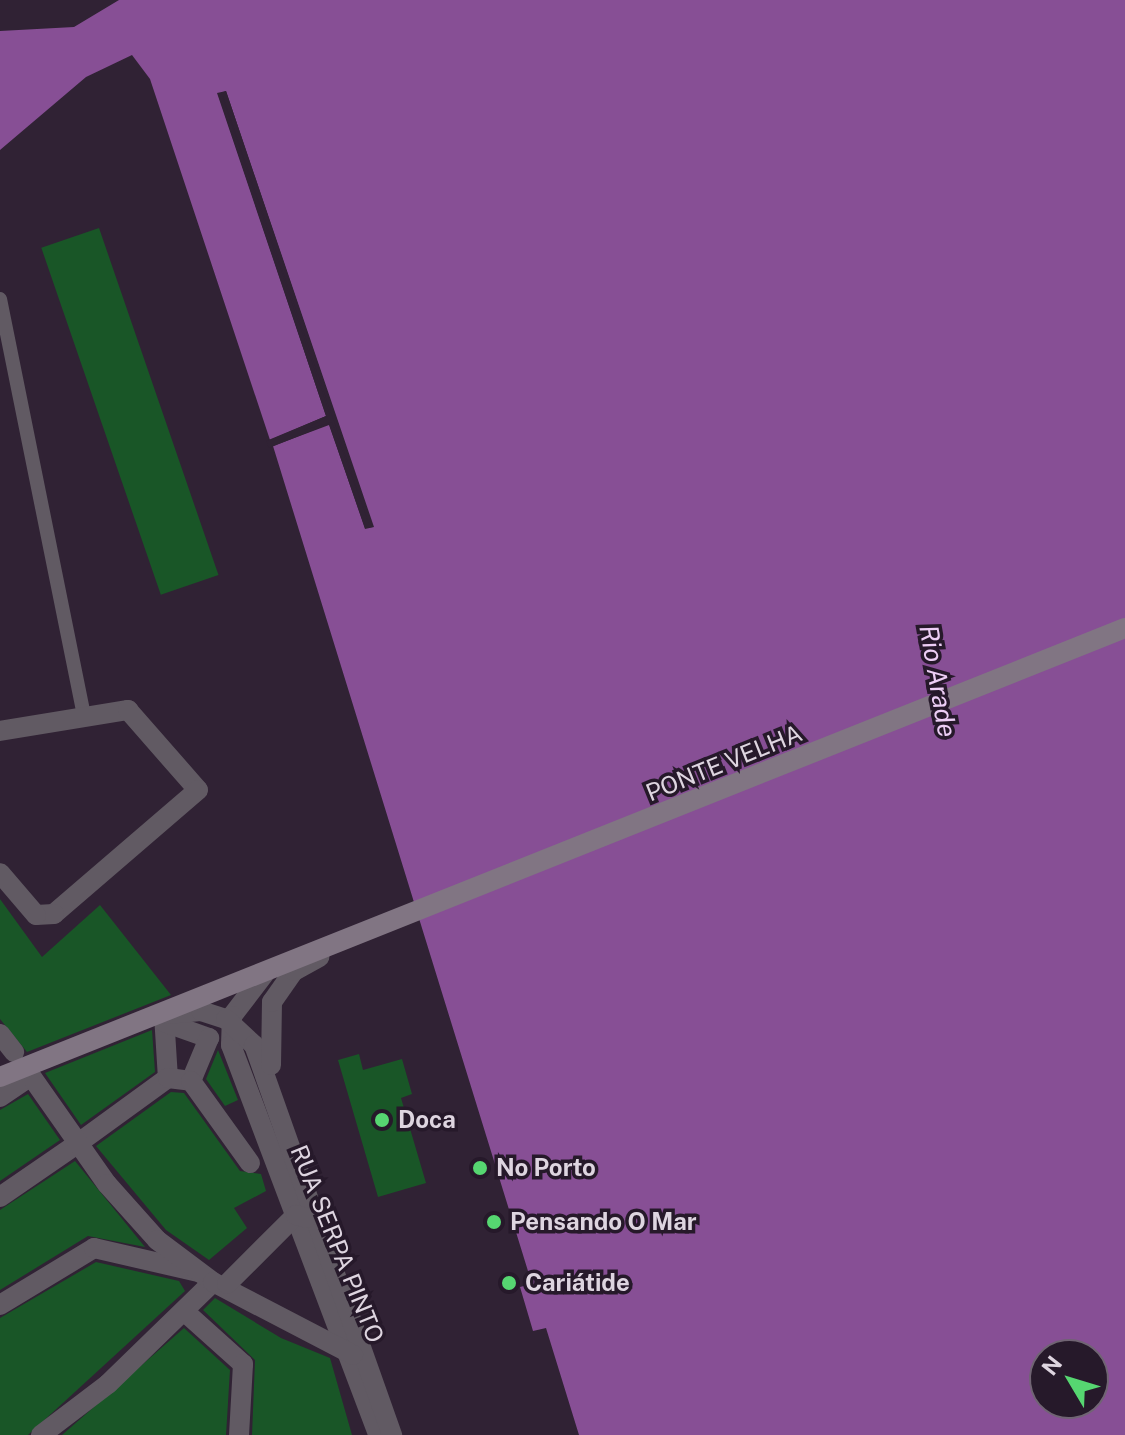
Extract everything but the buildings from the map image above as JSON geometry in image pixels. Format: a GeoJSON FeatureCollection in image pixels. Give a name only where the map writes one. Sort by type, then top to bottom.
{"type":"FeatureCollection","features":[{"type":"Feature","properties":{"kind":"main road","name":"PONTE VELHA"},"geometry":{"type":"LineString","coordinates":[[0,1077],[158,1019],[265,973],[417,916],[1125,628]]}},
{"type":"Feature","properties":{"kind":"street"},"geometry":{"type":"LineString","coordinates":[[0,731],[114,708],[140,716],[198,790],[54,914],[36,915],[0,873]]}},
{"type":"Feature","properties":{"kind":"street"},"geometry":{"type":"LineString","coordinates":[[274,1089],[266,1031],[272,1002],[294,971],[342,943]]}},
{"type":"Feature","properties":{"kind":"street"},"geometry":{"type":"LineString","coordinates":[[233,1024],[248,986],[265,973]]}},
{"type":"Feature","properties":{"kind":"street"},"geometry":{"type":"LineString","coordinates":[[158,1019],[201,1011],[233,1024],[254,1045],[274,1089]]}},
{"type":"Feature","properties":{"kind":"street"},"geometry":{"type":"LineString","coordinates":[[158,1019],[168,1078]]}},
{"type":"Feature","properties":{"kind":"street"},"geometry":{"type":"LineString","coordinates":[[158,1019],[209,1038],[191,1081]]}},
{"type":"Feature","properties":{"kind":"street","name":"RUA SERPA PINTO"},"geometry":{"type":"LineString","coordinates":[[233,1024],[242,1074],[296,1215],[353,1355],[390,1433]]}},
{"type":"Feature","properties":{"kind":"street"},"geometry":{"type":"LineString","coordinates":[[0,1034],[14,1052]]}},
{"type":"Feature","properties":{"kind":"street"},"geometry":{"type":"LineString","coordinates":[[0,1097],[31,1076],[77,1144],[157,1240],[212,1279]]}},
{"type":"Feature","properties":{"kind":"street"},"geometry":{"type":"LineString","coordinates":[[0,1197],[168,1078],[191,1081],[250,1163]]}},
{"type":"Feature","properties":{"kind":"street","name":"RUA SERPA PINTO"},"geometry":{"type":"LineString","coordinates":[[274,1089],[390,1433]]}},
{"type":"Feature","properties":{"kind":"street"},"geometry":{"type":"LineString","coordinates":[[41,1435],[185,1312],[212,1279],[296,1215],[313,1221],[326,1238]]}},
{"type":"Feature","properties":{"kind":"street"},"geometry":{"type":"LineString","coordinates":[[0,1305],[94,1248],[212,1279],[275,1308],[353,1355]]}},
{"type":"Feature","properties":{"kind":"street"},"geometry":{"type":"LineString","coordinates":[[275,1308],[312,1316],[330,1299],[336,1267]]}},
{"type":"Feature","properties":{"kind":"street"},"geometry":{"type":"LineString","coordinates":[[185,1312],[243,1364],[239,1435]]}},
{"type":"Feature","properties":{"kind":"lane"},"geometry":{"type":"LineString","coordinates":[[0,299],[84,714]]}},
{"type":"Feature","properties":{"kind":"water","name":"Rio Arade"},"geometry":{"type":"Polygon","coordinates":[[[119,0],[1125,0],[1125,1435],[579,1435],[546,1328],[533,1331],[520,1287],[532,1284],[273,446],[329,425],[365,528],[373,527],[226,91],[218,94],[326,416],[270,440],[150,79],[132,55],[86,77],[0,150],[0,31],[74,27],[119,0]]]}},
{"type":"Feature","properties":{"kind":"pier"},"geometry":{"type":"Polygon","coordinates":[[[226,91],[374,527],[365,529],[329,424],[269,448],[266,441],[326,416],[217,93],[226,91]],[[223,96],[330,415],[304,430],[332,422],[369,524],[223,96]]]}},
{"type":"Feature","properties":{"kind":"place","name":"Doca"},"geometry":{"type":"Point","coordinates":[382,1120]}},
{"type":"Feature","properties":{"kind":"place","name":"No Porto"},"geometry":{"type":"Point","coordinates":[480,1168]}},
{"type":"Feature","properties":{"kind":"place","name":"Pensando O Mar"},"geometry":{"type":"Point","coordinates":[494,1222]}},
{"type":"Feature","properties":{"kind":"place","name":"Cariátide"},"geometry":{"type":"Point","coordinates":[509,1283]}}]}
